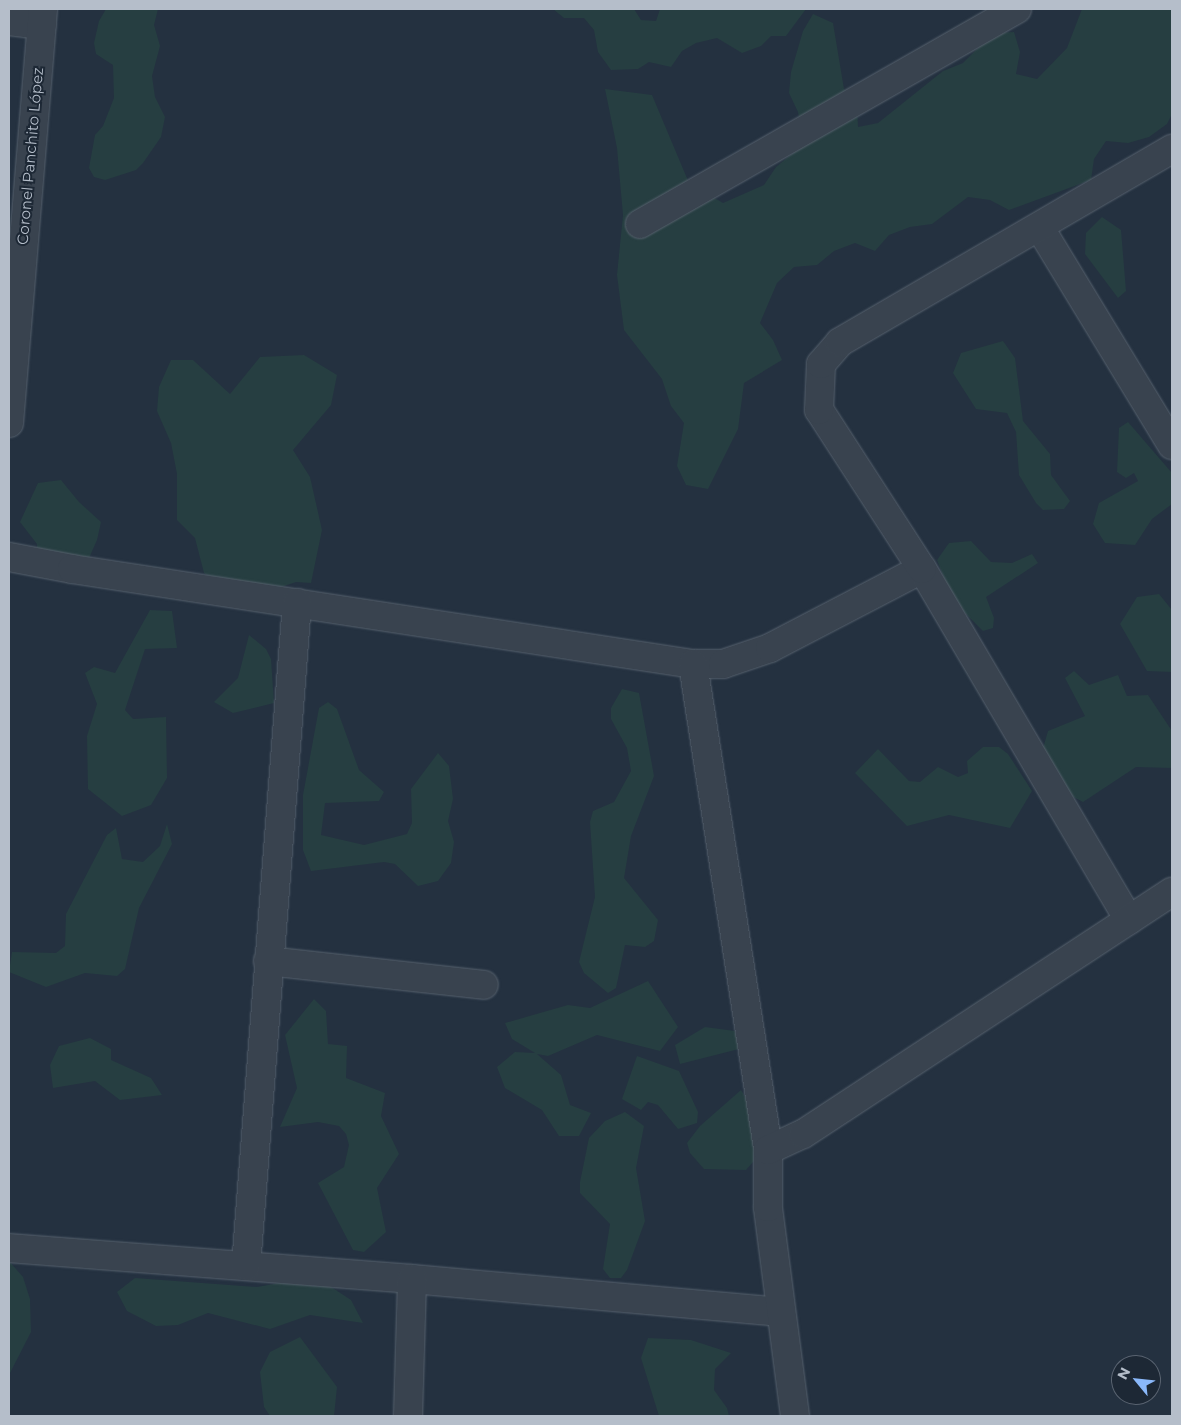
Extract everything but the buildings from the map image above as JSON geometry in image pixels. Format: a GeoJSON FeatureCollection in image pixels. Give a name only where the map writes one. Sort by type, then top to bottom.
{"type":"FeatureCollection","features":[{"type":"Feature","properties":{"kind":"street"},"geometry":{"type":"LineString","coordinates":[[640,224],[1017,9]]}},
{"type":"Feature","properties":{"kind":"street"},"geometry":{"type":"LineString","coordinates":[[9,21],[42,17]]}},
{"type":"Feature","properties":{"kind":"street","name":"Coronel Panchito López"},"geometry":{"type":"LineString","coordinates":[[9,423],[42,17]]}},
{"type":"Feature","properties":{"kind":"street"},"geometry":{"type":"LineString","coordinates":[[1129,920],[922,569],[819,410],[821,364],[840,342],[1040,228],[1172,149]]}},
{"type":"Feature","properties":{"kind":"street"},"geometry":{"type":"LineString","coordinates":[[1040,228],[1172,445]]}},
{"type":"Feature","properties":{"kind":"street"},"geometry":{"type":"LineString","coordinates":[[9,556],[692,664],[723,664],[770,648],[922,569]]}},
{"type":"Feature","properties":{"kind":"street"},"geometry":{"type":"LineString","coordinates":[[246,1266],[297,603]]}},
{"type":"Feature","properties":{"kind":"street"},"geometry":{"type":"LineString","coordinates":[[692,664],[768,1150],[768,1207],[779,1312],[794,1416]]}},
{"type":"Feature","properties":{"kind":"street"},"geometry":{"type":"LineString","coordinates":[[768,1150],[803,1134],[1172,892]]}},
{"type":"Feature","properties":{"kind":"street"},"geometry":{"type":"LineString","coordinates":[[268,961],[484,985]]}},
{"type":"Feature","properties":{"kind":"street"},"geometry":{"type":"LineString","coordinates":[[9,1248],[412,1279],[779,1312]]}},
{"type":"Feature","properties":{"kind":"street"},"geometry":{"type":"LineString","coordinates":[[408,1416],[412,1279]]}},
{"type":"Feature","properties":{"kind":"green space"},"geometry":{"type":"Polygon","coordinates":[[[106,9],[158,9],[154,25],[160,46],[152,76],[155,97],[165,117],[161,137],[143,163],[136,170],[105,180],[94,177],[89,168],[95,135],[103,126],[114,98],[113,65],[96,54],[94,43],[99,21],[106,9]]]}},
{"type":"Feature","properties":{"kind":"green space"},"geometry":{"type":"Polygon","coordinates":[[[553,9],[634,9],[641,20],[656,21],[660,9],[806,9],[786,36],[771,36],[761,46],[742,53],[717,38],[696,43],[682,51],[671,67],[649,62],[638,69],[611,70],[598,52],[594,30],[584,18],[564,18],[553,9]]]}},
{"type":"Feature","properties":{"kind":"green space"},"geometry":{"type":"Polygon","coordinates":[[[1082,9],[1172,9],[1172,114],[1167,124],[1149,137],[1128,143],[1106,141],[1094,159],[1091,180],[1009,210],[990,200],[968,197],[932,224],[910,227],[889,235],[875,251],[855,243],[834,251],[817,265],[794,267],[777,283],[760,323],[773,340],[782,360],[744,383],[738,429],[708,489],[686,485],[677,466],[684,423],[671,406],[662,379],[624,330],[617,275],[623,215],[617,148],[605,89],[652,95],[689,183],[723,203],[764,185],[776,167],[793,153],[801,133],[798,112],[789,93],[791,72],[803,31],[813,14],[833,23],[844,89],[857,105],[858,127],[878,123],[943,71],[963,63],[993,33],[1014,32],[1020,52],[1016,74],[1037,79],[1067,48],[1082,9]]]}},
{"type":"Feature","properties":{"kind":"green space"},"geometry":{"type":"Polygon","coordinates":[[[1102,217],[1121,230],[1126,291],[1118,298],[1085,254],[1086,233],[1102,217]]]}},
{"type":"Feature","properties":{"kind":"green space"},"geometry":{"type":"Polygon","coordinates":[[[1003,341],[1015,358],[1023,421],[1050,454],[1051,475],[1070,501],[1064,509],[1043,510],[1036,503],[1019,475],[1016,432],[1007,413],[976,409],[953,373],[961,353],[1003,341]]]}},
{"type":"Feature","properties":{"kind":"green space"},"geometry":{"type":"Polygon","coordinates":[[[304,355],[337,375],[331,405],[293,450],[310,477],[322,530],[311,583],[296,582],[266,592],[223,590],[204,573],[195,538],[177,520],[177,474],[171,443],[157,411],[159,387],[171,360],[193,360],[230,394],[260,357],[304,355]]]}},
{"type":"Feature","properties":{"kind":"green space"},"geometry":{"type":"Polygon","coordinates":[[[1128,422],[1172,473],[1172,504],[1152,519],[1135,545],[1105,543],[1093,524],[1099,503],[1138,481],[1134,473],[1126,478],[1117,472],[1119,428],[1128,422]]]}},
{"type":"Feature","properties":{"kind":"green space"},"geometry":{"type":"Polygon","coordinates":[[[61,480],[79,502],[101,522],[97,540],[89,558],[37,552],[37,544],[20,522],[38,483],[61,480]]]}},
{"type":"Feature","properties":{"kind":"green space"},"geometry":{"type":"Polygon","coordinates":[[[971,541],[991,562],[1012,563],[1032,554],[1038,563],[986,597],[994,618],[993,628],[983,631],[953,601],[937,560],[949,543],[971,541]]]}},
{"type":"Feature","properties":{"kind":"green space"},"geometry":{"type":"Polygon","coordinates":[[[1159,594],[1172,610],[1172,672],[1147,671],[1120,624],[1137,597],[1159,594]]]}},
{"type":"Feature","properties":{"kind":"green space"},"geometry":{"type":"Polygon","coordinates":[[[150,610],[172,611],[177,648],[145,649],[125,710],[133,719],[166,717],[167,778],[151,805],[122,816],[88,789],[87,736],[97,704],[85,673],[94,667],[115,673],[150,610]]]}},
{"type":"Feature","properties":{"kind":"green space"},"geometry":{"type":"Polygon","coordinates":[[[249,635],[266,649],[271,659],[274,703],[233,713],[214,702],[238,678],[249,635]]]}},
{"type":"Feature","properties":{"kind":"green space"},"geometry":{"type":"Polygon","coordinates":[[[1074,671],[1089,685],[1118,675],[1127,696],[1148,695],[1172,731],[1172,768],[1136,767],[1083,802],[1047,783],[1039,762],[1048,731],[1085,716],[1065,678],[1074,671]]]}},
{"type":"Feature","properties":{"kind":"green space"},"geometry":{"type":"Polygon","coordinates":[[[622,689],[639,693],[654,776],[631,836],[624,878],[658,920],[654,941],[645,947],[625,945],[616,988],[608,993],[584,973],[579,962],[595,897],[590,822],[593,811],[614,802],[631,771],[627,748],[611,719],[611,708],[622,689]]]}},
{"type":"Feature","properties":{"kind":"green space"},"geometry":{"type":"Polygon","coordinates":[[[328,702],[337,709],[359,770],[384,792],[379,801],[325,803],[321,835],[364,845],[407,834],[412,823],[411,789],[438,753],[449,766],[453,799],[448,821],[454,842],[451,863],[438,881],[418,886],[395,864],[384,862],[311,871],[303,850],[303,795],[319,708],[328,702]]]}},
{"type":"Feature","properties":{"kind":"green space"},"geometry":{"type":"Polygon","coordinates":[[[983,747],[999,747],[1008,754],[1032,791],[1010,828],[949,815],[907,826],[855,773],[878,749],[909,781],[920,782],[938,767],[958,777],[968,773],[967,761],[983,747]]]}},
{"type":"Feature","properties":{"kind":"green space"},"geometry":{"type":"Polygon","coordinates":[[[167,824],[172,844],[139,908],[125,969],[117,976],[85,973],[46,987],[9,972],[12,952],[56,953],[65,946],[66,914],[107,835],[116,828],[122,859],[143,862],[160,846],[167,824]]]}},
{"type":"Feature","properties":{"kind":"green space"},"geometry":{"type":"Polygon","coordinates":[[[648,981],[678,1027],[660,1051],[597,1035],[548,1056],[537,1054],[561,1075],[570,1105],[591,1113],[579,1136],[559,1136],[542,1110],[505,1088],[497,1067],[515,1052],[535,1053],[512,1039],[505,1023],[568,1005],[590,1008],[648,981]]]}},
{"type":"Feature","properties":{"kind":"green space"},"geometry":{"type":"Polygon","coordinates":[[[314,999],[326,1011],[328,1044],[347,1046],[346,1078],[385,1093],[381,1116],[399,1154],[377,1188],[386,1232],[364,1252],[353,1250],[318,1183],[344,1167],[349,1145],[346,1134],[339,1126],[318,1122],[280,1127],[297,1088],[285,1035],[314,999]]]}},
{"type":"Feature","properties":{"kind":"green space"},"geometry":{"type":"Polygon","coordinates":[[[705,1027],[735,1031],[739,1049],[680,1064],[675,1045],[705,1027]]]}},
{"type":"Feature","properties":{"kind":"green space"},"geometry":{"type":"Polygon","coordinates":[[[90,1038],[111,1049],[111,1060],[151,1078],[162,1095],[120,1100],[95,1081],[53,1088],[50,1065],[59,1046],[90,1038]]]}},
{"type":"Feature","properties":{"kind":"green space"},"geometry":{"type":"Polygon","coordinates":[[[637,1056],[679,1071],[698,1112],[697,1123],[678,1129],[658,1105],[648,1102],[641,1110],[622,1099],[637,1056]]]}},
{"type":"Feature","properties":{"kind":"green space"},"geometry":{"type":"Polygon","coordinates":[[[741,1090],[762,1123],[767,1146],[746,1170],[704,1169],[690,1153],[687,1143],[700,1126],[741,1090]]]}},
{"type":"Feature","properties":{"kind":"green space"},"geometry":{"type":"Polygon","coordinates":[[[625,1112],[644,1126],[636,1168],[645,1221],[627,1270],[621,1278],[610,1278],[603,1269],[610,1224],[580,1193],[580,1182],[589,1138],[605,1121],[625,1112]]]}},
{"type":"Feature","properties":{"kind":"green space"},"geometry":{"type":"Polygon","coordinates":[[[9,1261],[23,1277],[30,1299],[31,1332],[9,1375],[9,1261]]]}},
{"type":"Feature","properties":{"kind":"green space"},"geometry":{"type":"Polygon","coordinates":[[[135,1278],[257,1287],[301,1279],[322,1281],[351,1300],[363,1323],[310,1315],[270,1329],[208,1313],[178,1325],[156,1326],[127,1311],[117,1292],[135,1278]]]}},
{"type":"Feature","properties":{"kind":"green space"},"geometry":{"type":"Polygon","coordinates":[[[300,1337],[337,1387],[334,1416],[270,1416],[264,1407],[260,1372],[270,1352],[300,1337]]]}},
{"type":"Feature","properties":{"kind":"green space"},"geometry":{"type":"Polygon","coordinates":[[[648,1338],[691,1340],[731,1353],[715,1369],[714,1390],[727,1408],[729,1416],[659,1416],[641,1358],[648,1338]]]}}]}
